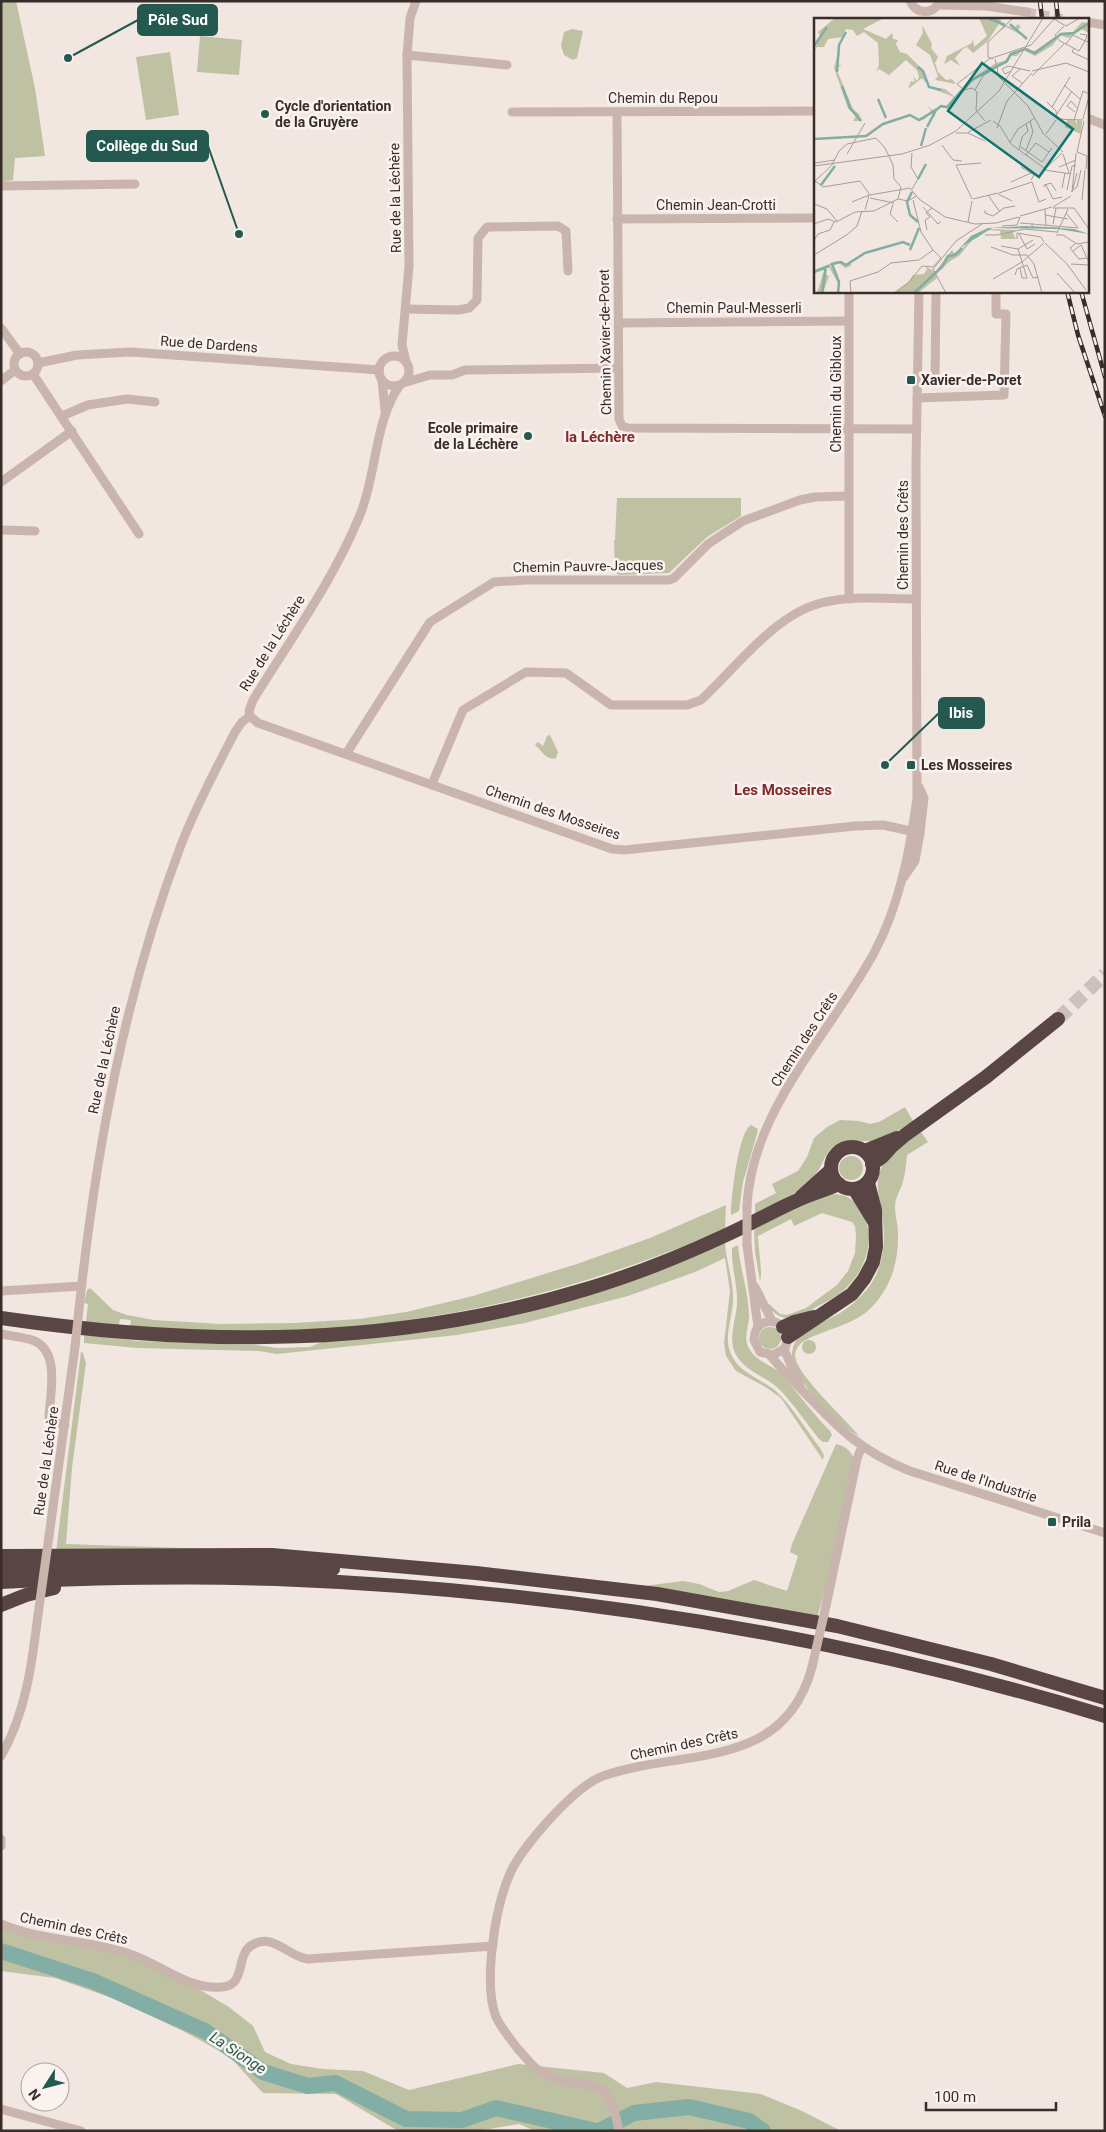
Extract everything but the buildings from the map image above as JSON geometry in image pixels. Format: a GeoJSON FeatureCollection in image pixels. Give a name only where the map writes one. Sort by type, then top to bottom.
{"type":"FeatureCollection","features":[{"type":"Feature","properties":{"kind":"highway"},"geometry":{"type":"LineString","coordinates":[[872,1164],[905,1135],[986,1077],[1058,1019]]}},
{"type":"Feature","properties":{"kind":"highway"},"geometry":{"type":"LineString","coordinates":[[865,1151],[905,1135]]}},
{"type":"Feature","properties":{"kind":"highway"},"geometry":{"type":"LineString","coordinates":[[797,1200],[831,1170],[834,1155],[840,1150],[854,1146],[865,1151],[872,1164],[872,1174],[868,1183],[855,1190],[844,1188],[839,1184],[831,1170]]}},
{"type":"Feature","properties":{"kind":"highway"},"geometry":{"type":"LineString","coordinates":[[868,1183],[874,1203],[874,1222]]}},
{"type":"Feature","properties":{"kind":"highway"},"geometry":{"type":"LineString","coordinates":[[1,1318],[125,1333],[211,1338],[297,1338],[396,1328],[492,1312],[591,1288],[688,1253],[797,1200],[839,1184]]}},
{"type":"Feature","properties":{"kind":"highway"},"geometry":{"type":"LineString","coordinates":[[781,1333],[794,1322],[817,1316],[834,1308],[852,1294],[864,1279],[873,1262],[877,1231],[874,1222],[855,1190]]}},
{"type":"Feature","properties":{"kind":"highway"},"geometry":{"type":"LineString","coordinates":[[1,1556],[272,1555],[476,1573],[657,1594],[837,1626],[991,1664],[1105,1698]]}},
{"type":"Feature","properties":{"kind":"highway"},"geometry":{"type":"LineString","coordinates":[[1,1569],[159,1565],[342,1570],[479,1581],[638,1601],[853,1639],[987,1672],[1105,1705]]}},
{"type":"Feature","properties":{"kind":"highway"},"geometry":{"type":"LineString","coordinates":[[1,1582],[122,1578],[264,1579],[368,1584],[508,1596],[600,1607],[712,1624],[831,1646],[965,1678],[1105,1716]]}},
{"type":"Feature","properties":{"kind":"highway"},"geometry":{"type":"LineString","coordinates":[[1,1605],[42,1591],[122,1578]]}},
{"type":"Feature","properties":{"kind":"street","name":"Rue de la Léchère"},"geometry":{"type":"LineString","coordinates":[[406,362],[402,335],[409,266],[407,55],[410,18],[416,1]]}},
{"type":"Feature","properties":{"kind":"street"},"geometry":{"type":"LineString","coordinates":[[910,1],[918,15],[930,15],[939,3],[986,6],[1027,12]]}},
{"type":"Feature","properties":{"kind":"street"},"geometry":{"type":"LineString","coordinates":[[974,1],[986,6]]}},
{"type":"Feature","properties":{"kind":"street"},"geometry":{"type":"LineString","coordinates":[[1088,22],[1105,25]]}},
{"type":"Feature","properties":{"kind":"street"},"geometry":{"type":"LineString","coordinates":[[407,55],[508,65]]}},
{"type":"Feature","properties":{"kind":"street","name":"Chemin du Repou"},"geometry":{"type":"LineString","coordinates":[[512,112],[814,111]]}},
{"type":"Feature","properties":{"kind":"street","name":"Chemin Xavier-de-Poret"},"geometry":{"type":"LineString","coordinates":[[617,112],[619,419],[624,427],[742,430],[917,429]]}},
{"type":"Feature","properties":{"kind":"street"},"geometry":{"type":"LineString","coordinates":[[1088,118],[1105,125]]}},
{"type":"Feature","properties":{"kind":"street"},"geometry":{"type":"LineString","coordinates":[[1,186],[135,184]]}},
{"type":"Feature","properties":{"kind":"street","name":"Chemin Jean-Crotti"},"geometry":{"type":"LineString","coordinates":[[617,219],[814,218]]}},
{"type":"Feature","properties":{"kind":"street"},"geometry":{"type":"LineString","coordinates":[[406,309],[458,310],[469,308],[477,300],[478,238],[487,227],[558,226],[566,231],[568,271]]}},
{"type":"Feature","properties":{"kind":"street","name":"Chemin du Gibloux"},"geometry":{"type":"LineString","coordinates":[[849,292],[849,599]]}},
{"type":"Feature","properties":{"kind":"street","name":"Chemin des Crêts"},"geometry":{"type":"LineString","coordinates":[[619,2131],[615,2111],[608,2095],[599,2088],[554,2077],[536,2068],[509,2037],[497,2019],[492,1999],[492,1946],[503,1889],[513,1866],[530,1841],[580,1790],[597,1778],[610,1774],[734,1750],[762,1738],[781,1723],[796,1706],[806,1688],[812,1667],[857,1459],[862,1446],[826,1417],[770,1356],[762,1353],[755,1346],[754,1336],[758,1327],[747,1245],[747,1206],[756,1162],[776,1108],[800,1065],[859,980],[876,949],[903,879],[916,832],[919,292]]}},
{"type":"Feature","properties":{"kind":"street"},"geometry":{"type":"LineString","coordinates":[[935,383],[936,292]]}},
{"type":"Feature","properties":{"kind":"street"},"geometry":{"type":"LineString","coordinates":[[918,398],[1004,395],[1006,314],[996,314],[996,292]]}},
{"type":"Feature","properties":{"kind":"street","name":"Chemin Paul-Messerli"},"geometry":{"type":"LineString","coordinates":[[619,323],[849,321]]}},
{"type":"Feature","properties":{"kind":"street"},"geometry":{"type":"LineString","coordinates":[[1,328],[20,354]]}},
{"type":"Feature","properties":{"kind":"street","name":"Rue de la Léchère"},"geometry":{"type":"LineString","coordinates":[[384,360],[402,335]]}},
{"type":"Feature","properties":{"kind":"street","name":"Rue de Dardens"},"geometry":{"type":"LineString","coordinates":[[38,363],[77,355],[131,352],[379,370]]}},
{"type":"Feature","properties":{"kind":"street"},"geometry":{"type":"LineString","coordinates":[[31,353],[36,357],[38,363],[34,374],[24,376],[15,370],[14,361],[20,354],[31,353]]}},
{"type":"Feature","properties":{"kind":"street"},"geometry":{"type":"LineString","coordinates":[[430,375],[390,386],[382,380],[379,370],[384,360],[394,356],[421,373],[430,375],[452,375],[465,370],[618,368]]}},
{"type":"Feature","properties":{"kind":"street"},"geometry":{"type":"LineString","coordinates":[[402,384],[409,375],[406,362]]}},
{"type":"Feature","properties":{"kind":"street"},"geometry":{"type":"LineString","coordinates":[[1,380],[15,370]]}},
{"type":"Feature","properties":{"kind":"street"},"geometry":{"type":"LineString","coordinates":[[34,374],[139,534]]}},
{"type":"Feature","properties":{"kind":"street","name":"Rue de la Léchère"},"geometry":{"type":"LineString","coordinates":[[382,380],[385,419]]}},
{"type":"Feature","properties":{"kind":"street","name":"Rue de la Léchère"},"geometry":{"type":"LineString","coordinates":[[1,1756],[26,1696],[32,1665],[101,1142],[112,1078],[143,955],[182,843],[235,732],[242,722],[250,716],[249,711],[253,700],[333,570],[356,526],[369,489],[385,419],[392,399],[402,384]]}},
{"type":"Feature","properties":{"kind":"street"},"geometry":{"type":"LineString","coordinates":[[62,416],[88,405],[127,398],[155,402]]}},
{"type":"Feature","properties":{"kind":"street"},"geometry":{"type":"LineString","coordinates":[[1,482],[72,431]]}},
{"type":"Feature","properties":{"kind":"street","name":"Chemin Pauvre-Jacques"},"geometry":{"type":"LineString","coordinates":[[346,754],[430,622],[488,586],[502,581],[669,580],[674,578],[708,544],[743,522],[800,500],[815,497],[849,496]]}},
{"type":"Feature","properties":{"kind":"street"},"geometry":{"type":"LineString","coordinates":[[1,530],[35,531]]}},
{"type":"Feature","properties":{"kind":"street"},"geometry":{"type":"LineString","coordinates":[[432,784],[463,710],[526,672],[566,673],[611,705],[694,703],[701,700],[784,620],[806,608],[822,602],[849,599],[916,599]]}},
{"type":"Feature","properties":{"kind":"street","name":"Chemin des Mosseires"},"geometry":{"type":"LineString","coordinates":[[250,716],[258,722],[612,848],[624,850],[855,826],[883,825],[916,832]]}},
{"type":"Feature","properties":{"kind":"street","name":"Chemin des Crêts"},"geometry":{"type":"LineString","coordinates":[[751,1280],[781,1333],[802,1390]]}},
{"type":"Feature","properties":{"kind":"street"},"geometry":{"type":"LineString","coordinates":[[1,1291],[82,1286]]}},
{"type":"Feature","properties":{"kind":"street"},"geometry":{"type":"LineString","coordinates":[[758,1327],[764,1323],[781,1333],[778,1354],[770,1356]]}},
{"type":"Feature","properties":{"kind":"street"},"geometry":{"type":"LineString","coordinates":[[1,1334],[31,1339],[46,1349],[51,1364],[49,1417],[54,1422],[65,1424]]}},
{"type":"Feature","properties":{"kind":"street","name":"Rue de l'Industrie"},"geometry":{"type":"LineString","coordinates":[[862,1446],[910,1471],[1105,1534]]}},
{"type":"Feature","properties":{"kind":"street"},"geometry":{"type":"LineString","coordinates":[[1,1839],[1,1846]]}},
{"type":"Feature","properties":{"kind":"street","name":"Chemin des Crêts"},"geometry":{"type":"LineString","coordinates":[[1,1924],[35,1935],[125,1952],[186,1981],[218,1987],[226,1987],[235,1981],[240,1972],[246,1951],[261,1941],[275,1942],[293,1955],[308,1959],[492,1946]]}},
{"type":"Feature","properties":{"kind":"street"},"geometry":{"type":"LineString","coordinates":[[1,2109],[81,2131]]}},
{"type":"Feature","properties":{"kind":"green space"},"geometry":{"type":"Polygon","coordinates":[[[1,1],[16,1],[35,88],[45,156],[15,158],[13,180],[1,182],[1,1]]]}},
{"type":"Feature","properties":{"kind":"green space"},"geometry":{"type":"Polygon","coordinates":[[[572,29],[583,31],[577,58],[573,60],[564,55],[561,46],[564,32],[572,29]]]}},
{"type":"Feature","properties":{"kind":"green space"},"geometry":{"type":"Polygon","coordinates":[[[200,36],[242,40],[239,75],[197,72],[200,36]]]}},
{"type":"Feature","properties":{"kind":"green space"},"geometry":{"type":"Polygon","coordinates":[[[170,52],[179,115],[146,120],[136,57],[170,52]]]}},
{"type":"Feature","properties":{"kind":"green space"},"geometry":{"type":"Polygon","coordinates":[[[617,498],[741,498],[741,516],[707,537],[669,573],[619,575],[615,572],[614,540],[617,498]]]}},
{"type":"Feature","properties":{"kind":"green space"},"geometry":{"type":"Polygon","coordinates":[[[550,735],[558,752],[556,758],[553,759],[547,757],[535,745],[538,742],[543,746],[547,736],[550,735]]]}},
{"type":"Feature","properties":{"kind":"green space"},"geometry":{"type":"Polygon","coordinates":[[[905,1107],[913,1121],[878,1140],[851,1141],[838,1144],[827,1153],[819,1170],[803,1187],[755,1215],[755,1204],[776,1193],[772,1184],[798,1171],[807,1157],[814,1138],[827,1127],[840,1120],[859,1121],[870,1124],[879,1122],[905,1107]]]}},
{"type":"Feature","properties":{"kind":"green space"},"geometry":{"type":"Polygon","coordinates":[[[751,1125],[758,1129],[757,1134],[743,1182],[739,1211],[731,1215],[732,1195],[739,1152],[746,1130],[751,1125]]]}},
{"type":"Feature","properties":{"kind":"green space"},"geometry":{"type":"Polygon","coordinates":[[[921,1132],[928,1142],[907,1155],[903,1182],[896,1201],[895,1210],[898,1233],[897,1254],[889,1282],[884,1291],[865,1313],[848,1323],[804,1341],[800,1344],[795,1354],[798,1364],[812,1385],[859,1436],[828,1412],[807,1388],[794,1364],[792,1353],[798,1338],[812,1327],[848,1307],[870,1286],[881,1262],[884,1241],[883,1219],[878,1189],[881,1168],[893,1152],[921,1132]]]}},
{"type":"Feature","properties":{"kind":"green space"},"geometry":{"type":"Polygon","coordinates":[[[851,1156],[859,1160],[863,1168],[859,1176],[851,1180],[843,1176],[839,1168],[843,1160],[851,1156]]]}},
{"type":"Feature","properties":{"kind":"green space"},"geometry":{"type":"Polygon","coordinates":[[[829,1194],[848,1197],[861,1210],[866,1219],[869,1240],[864,1261],[854,1279],[837,1295],[801,1316],[786,1318],[780,1316],[767,1306],[769,1304],[780,1314],[787,1315],[806,1308],[837,1285],[848,1271],[855,1253],[855,1226],[852,1222],[822,1213],[794,1226],[791,1219],[758,1236],[761,1266],[760,1281],[755,1252],[754,1228],[829,1194]]]}},
{"type":"Feature","properties":{"kind":"green space"},"geometry":{"type":"Polygon","coordinates":[[[726,1205],[725,1229],[674,1250],[622,1269],[569,1285],[462,1311],[352,1327],[297,1330],[193,1330],[130,1326],[131,1320],[120,1319],[119,1325],[86,1322],[88,1304],[84,1303],[87,1290],[90,1288],[113,1310],[127,1315],[154,1320],[221,1324],[294,1323],[359,1319],[406,1312],[473,1296],[577,1264],[650,1238],[726,1205]]]}},
{"type":"Feature","properties":{"kind":"green space"},"geometry":{"type":"Polygon","coordinates":[[[725,1242],[733,1294],[728,1344],[733,1358],[742,1369],[772,1388],[784,1399],[820,1448],[824,1455],[823,1460],[781,1398],[736,1371],[726,1356],[724,1343],[730,1291],[725,1258],[695,1272],[628,1296],[525,1323],[457,1335],[277,1354],[259,1351],[137,1348],[84,1343],[84,1335],[138,1341],[256,1345],[277,1348],[310,1347],[322,1342],[454,1326],[725,1242]]]}},
{"type":"Feature","properties":{"kind":"green space"},"geometry":{"type":"Polygon","coordinates":[[[738,1245],[749,1308],[746,1337],[748,1346],[757,1358],[783,1376],[830,1431],[832,1435],[828,1442],[823,1442],[819,1439],[779,1389],[749,1369],[735,1353],[732,1335],[737,1297],[732,1248],[738,1245]]]}},
{"type":"Feature","properties":{"kind":"green space"},"geometry":{"type":"Polygon","coordinates":[[[766,1327],[774,1327],[781,1334],[781,1342],[774,1349],[766,1349],[759,1342],[759,1334],[766,1327]]]}},
{"type":"Feature","properties":{"kind":"green space"},"geometry":{"type":"Polygon","coordinates":[[[806,1340],[812,1340],[816,1347],[812,1354],[806,1354],[802,1350],[802,1344],[806,1340]]]}},
{"type":"Feature","properties":{"kind":"green space"},"geometry":{"type":"Polygon","coordinates":[[[81,1352],[86,1363],[72,1468],[66,1544],[268,1551],[506,1569],[644,1586],[683,1581],[699,1584],[719,1592],[728,1591],[754,1580],[787,1591],[798,1556],[790,1552],[792,1544],[836,1444],[848,1449],[854,1460],[831,1571],[816,1621],[521,1575],[56,1552],[81,1352]]]}},
{"type":"Feature","properties":{"kind":"green space"},"geometry":{"type":"Polygon","coordinates":[[[1,1924],[114,1949],[180,1978],[229,2007],[253,2026],[265,2052],[291,2064],[323,2069],[363,2071],[409,2090],[518,2064],[604,2073],[627,2088],[656,2082],[761,2094],[802,2111],[841,2131],[718,2131],[693,2129],[679,2131],[535,2131],[519,2124],[483,2130],[398,2131],[336,2094],[263,2093],[229,2056],[183,2031],[112,1998],[55,1978],[1,1971],[1,1924]]]}},
{"type":"Feature","properties":{"kind":"waterway","name":"La Sionge"},"geometry":{"type":"LineString","coordinates":[[1,1951],[93,1981],[205,2031],[263,2072],[308,2086],[335,2083],[406,2119],[462,2120],[496,2108],[596,2131]]}},
{"type":"Feature","properties":{"kind":"waterway","name":"La Sionge"},"geometry":{"type":"LineString","coordinates":[[599,2131],[634,2113],[689,2107],[749,2121],[763,2131]]}},
{"type":"Feature","properties":{"kind":"tunnel"},"geometry":{"type":"LineString","coordinates":[[1027,12],[1060,18]]}},
{"type":"Feature","properties":{"kind":"tunnel"},"geometry":{"type":"LineString","coordinates":[[1058,1019],[1105,974]]}},
{"type":"Feature","properties":{"kind":"railway"},"geometry":{"type":"LineString","coordinates":[[1040,1],[1042,18]]}},
{"type":"Feature","properties":{"kind":"railway"},"geometry":{"type":"LineString","coordinates":[[1056,1],[1058,18]]}},
{"type":"Feature","properties":{"kind":"railway"},"geometry":{"type":"LineString","coordinates":[[1067,292],[1078,335],[1105,416]]}},
{"type":"Feature","properties":{"kind":"railway"},"geometry":{"type":"LineString","coordinates":[[1081,292],[1105,377]]}},
{"type":"Feature","properties":{"kind":"place","name":"Pôle Sud"},"geometry":{"type":"Point","coordinates":[68,58]}},
{"type":"Feature","properties":{"kind":"place","name":"Cycle d'orientation de la Gruyère"},"geometry":{"type":"Point","coordinates":[265,114]}},
{"type":"Feature","properties":{"kind":"place","name":"Collège du Sud"},"geometry":{"type":"Point","coordinates":[239,234]}},
{"type":"Feature","properties":{"kind":"place","name":"Xavier-de-Poret"},"geometry":{"type":"Point","coordinates":[911,380]}},
{"type":"Feature","properties":{"kind":"place","name":"Ecole primaire de la Léchère"},"geometry":{"type":"Point","coordinates":[528,436]}},
{"type":"Feature","properties":{"kind":"place","name":"Ibis"},"geometry":{"type":"Point","coordinates":[885,765]}},
{"type":"Feature","properties":{"kind":"place","name":"Les Mosseires"},"geometry":{"type":"Point","coordinates":[911,765]}},
{"type":"Feature","properties":{"kind":"place","name":"Prila"},"geometry":{"type":"Point","coordinates":[1052,1522]}},
{"type":"Feature","properties":{"kind":"district","name":"la Léchère"},"geometry":{"type":"Point","coordinates":[600,437]}},
{"type":"Feature","properties":{"kind":"district","name":"Les Mosseires"},"geometry":{"type":"Point","coordinates":[783,790]}}]}
